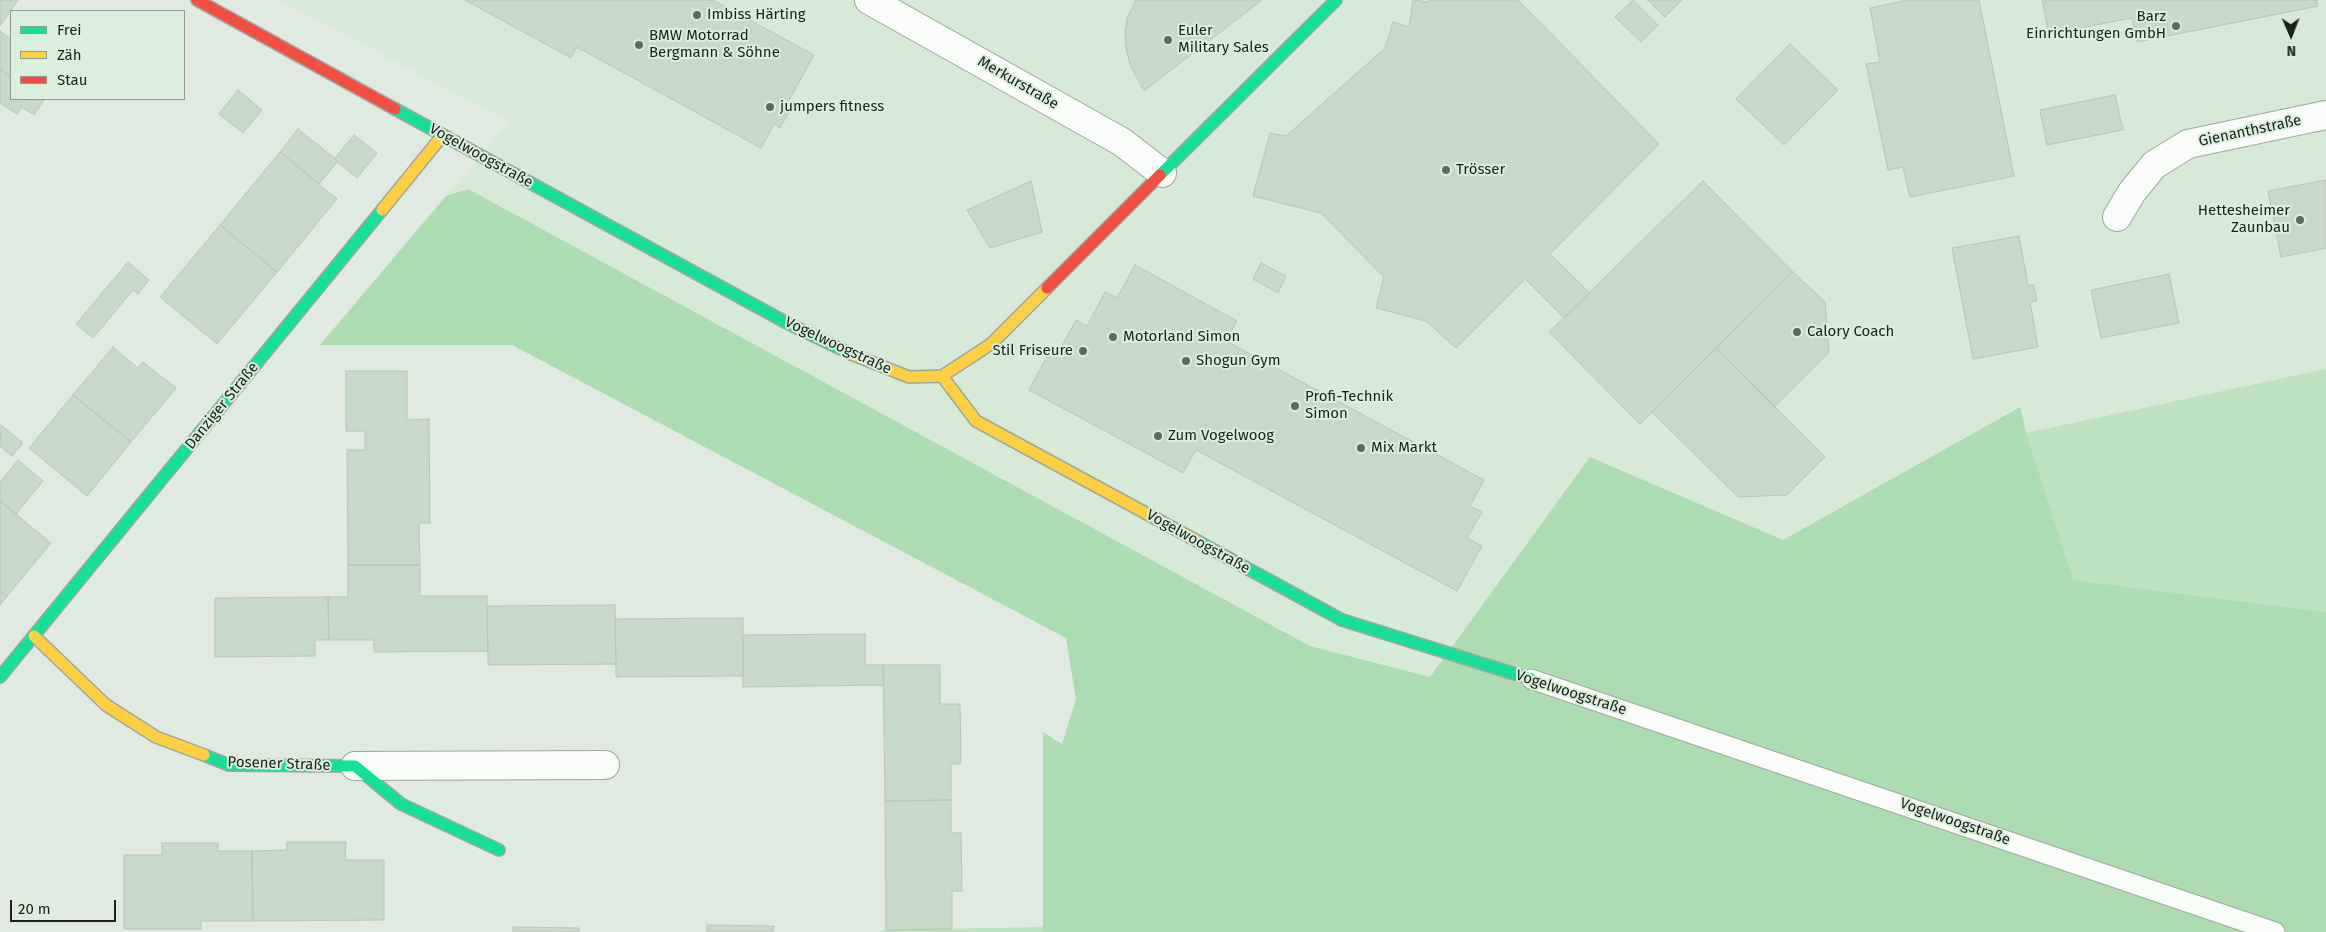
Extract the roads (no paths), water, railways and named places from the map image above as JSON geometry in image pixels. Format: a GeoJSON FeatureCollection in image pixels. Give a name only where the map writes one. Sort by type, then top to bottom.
{"type":"FeatureCollection","features":[{"type":"Feature","properties":{"kind":"street","name":"Vogelwoogstraße"},"geometry":{"type":"LineString","coordinates":[[198,0],[787,322],[861,359],[908,377],[942,376],[976,421],[1342,620],[1531,679]]}},
{"type":"Feature","properties":{"kind":"street","name":"Merkurstraße"},"geometry":{"type":"LineString","coordinates":[[869,0],[1122,142],[1162,173]]}},
{"type":"Feature","properties":{"kind":"street"},"geometry":{"type":"LineString","coordinates":[[942,376],[991,344],[1336,0]]}},
{"type":"Feature","properties":{"kind":"street","name":"Gienanthstraße"},"geometry":{"type":"LineString","coordinates":[[2117,217],[2132,192],[2154,165],[2188,144],[2326,115]]}},
{"type":"Feature","properties":{"kind":"street","name":"Danziger Straße"},"geometry":{"type":"LineString","coordinates":[[0,677],[443,135]]}},
{"type":"Feature","properties":{"kind":"street","name":"Posener Straße"},"geometry":{"type":"LineString","coordinates":[[34,636],[106,705],[156,737],[229,766],[605,765]]}},
{"type":"Feature","properties":{"kind":"street"},"geometry":{"type":"LineString","coordinates":[[355,766],[401,804],[500,850]]}},
{"type":"Feature","properties":{"kind":"lane","name":"Vogelwoogstraße"},"geometry":{"type":"LineString","coordinates":[[1531,679],[2275,932]]}},
{"type":"Feature","properties":{"kind":"place","name":"Imbiss Härting"},"geometry":{"type":"Point","coordinates":[697,15]}},
{"type":"Feature","properties":{"kind":"place","name":"Barz Einrichtungen GmbH"},"geometry":{"type":"Point","coordinates":[2176,26]}},
{"type":"Feature","properties":{"kind":"place","name":"Euler Military Sales"},"geometry":{"type":"Point","coordinates":[1168,40]}},
{"type":"Feature","properties":{"kind":"place","name":"BMW Motorrad Bergmann & Söhne"},"geometry":{"type":"Point","coordinates":[639,45]}},
{"type":"Feature","properties":{"kind":"place","name":"jumpers fitness"},"geometry":{"type":"Point","coordinates":[770,107]}},
{"type":"Feature","properties":{"kind":"place","name":"Trösser"},"geometry":{"type":"Point","coordinates":[1446,170]}},
{"type":"Feature","properties":{"kind":"place","name":"Hettesheimer Zaunbau"},"geometry":{"type":"Point","coordinates":[2300,220]}},
{"type":"Feature","properties":{"kind":"place","name":"Calory Coach"},"geometry":{"type":"Point","coordinates":[1797,332]}},
{"type":"Feature","properties":{"kind":"place","name":"Motorland Simon"},"geometry":{"type":"Point","coordinates":[1113,337]}},
{"type":"Feature","properties":{"kind":"place","name":"Stil Friseure"},"geometry":{"type":"Point","coordinates":[1083,351]}},
{"type":"Feature","properties":{"kind":"place","name":"Shogun Gym"},"geometry":{"type":"Point","coordinates":[1186,361]}},
{"type":"Feature","properties":{"kind":"place","name":"Profi-Technik Simon"},"geometry":{"type":"Point","coordinates":[1295,406]}},
{"type":"Feature","properties":{"kind":"place","name":"Zum Vogelwoog"},"geometry":{"type":"Point","coordinates":[1158,436]}},
{"type":"Feature","properties":{"kind":"place","name":"Mix Markt"},"geometry":{"type":"Point","coordinates":[1361,448]}}]}
